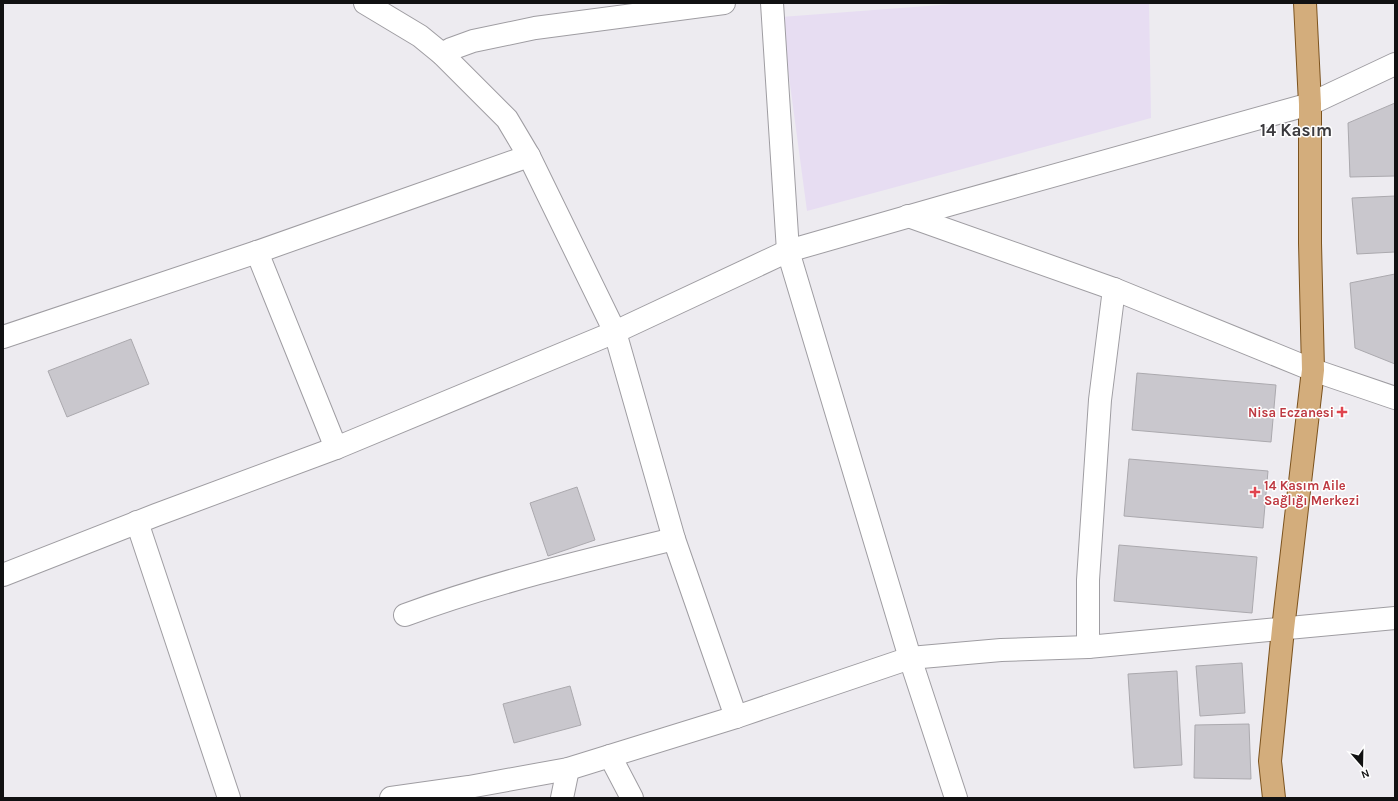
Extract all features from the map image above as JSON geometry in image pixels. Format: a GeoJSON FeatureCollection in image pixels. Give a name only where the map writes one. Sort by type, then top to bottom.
{"type":"FeatureCollection","features":[{"type":"Feature","properties":{"kind":"main road"},"geometry":{"type":"LineString","coordinates":[[1274,798],[1270,761],[1283,629],[1313,370],[1310,243],[1310,104],[1305,3]]}},
{"type":"Feature","properties":{"kind":"street"},"geometry":{"type":"LineString","coordinates":[[365,3],[420,36],[442,54],[508,119],[529,156],[615,332],[674,539],[736,717]]}},
{"type":"Feature","properties":{"kind":"street"},"geometry":{"type":"LineString","coordinates":[[442,54],[473,41],[535,28],[724,3]]}},
{"type":"Feature","properties":{"kind":"street"},"geometry":{"type":"LineString","coordinates":[[772,3],[788,251],[910,658],[956,798]]}},
{"type":"Feature","properties":{"kind":"street"},"geometry":{"type":"LineString","coordinates":[[3,575],[137,522],[336,448],[615,332],[788,251],[1310,104],[1395,64]]}},
{"type":"Feature","properties":{"kind":"street"},"geometry":{"type":"LineString","coordinates":[[3,337],[257,252],[529,156]]}},
{"type":"Feature","properties":{"kind":"street"},"geometry":{"type":"LineString","coordinates":[[908,216],[1114,289],[1313,370],[1395,398]]}},
{"type":"Feature","properties":{"kind":"street"},"geometry":{"type":"LineString","coordinates":[[257,252],[336,448]]}},
{"type":"Feature","properties":{"kind":"street"},"geometry":{"type":"LineString","coordinates":[[1088,647],[1088,580],[1100,400],[1114,289]]}},
{"type":"Feature","properties":{"kind":"street"},"geometry":{"type":"LineString","coordinates":[[137,522],[229,798]]}},
{"type":"Feature","properties":{"kind":"street"},"geometry":{"type":"LineString","coordinates":[[405,614],[448,599],[522,578],[674,539]]}},
{"type":"Feature","properties":{"kind":"street"},"geometry":{"type":"LineString","coordinates":[[391,798],[468,792],[568,770],[736,717],[910,658],[1002,650],[1088,647],[1395,618]]}},
{"type":"Feature","properties":{"kind":"street"},"geometry":{"type":"LineString","coordinates":[[610,756],[632,798]]}},
{"type":"Feature","properties":{"kind":"street"},"geometry":{"type":"LineString","coordinates":[[562,798],[568,770]]}},
{"type":"Feature","properties":{"kind":"shaded area"},"geometry":{"type":"Polygon","coordinates":[[[967,3],[1149,3],[1151,118],[807,211],[781,17],[967,3]]]}},
{"type":"Feature","properties":{"kind":"building"},"geometry":{"type":"Polygon","coordinates":[[[1395,103],[1395,176],[1350,177],[1348,123],[1395,103]]]}},
{"type":"Feature","properties":{"kind":"building"},"geometry":{"type":"Polygon","coordinates":[[[1395,196],[1395,252],[1357,254],[1352,198],[1395,196]]]}},
{"type":"Feature","properties":{"kind":"building"},"geometry":{"type":"Polygon","coordinates":[[[1395,274],[1395,364],[1355,348],[1350,283],[1395,274]]]}},
{"type":"Feature","properties":{"kind":"building"},"geometry":{"type":"Polygon","coordinates":[[[131,339],[149,384],[67,417],[48,371],[131,339]]]}},
{"type":"Feature","properties":{"kind":"building"},"geometry":{"type":"Polygon","coordinates":[[[1137,373],[1276,385],[1271,442],[1132,430],[1137,373]]]}},
{"type":"Feature","properties":{"kind":"building"},"geometry":{"type":"Polygon","coordinates":[[[1129,459],[1268,471],[1263,528],[1124,516],[1129,459]]]}},
{"type":"Feature","properties":{"kind":"building"},"geometry":{"type":"Polygon","coordinates":[[[577,487],[595,540],[548,556],[530,503],[577,487]]]}},
{"type":"Feature","properties":{"kind":"building"},"geometry":{"type":"Polygon","coordinates":[[[1119,545],[1257,557],[1252,613],[1114,601],[1119,545]]]}},
{"type":"Feature","properties":{"kind":"building"},"geometry":{"type":"Polygon","coordinates":[[[1242,663],[1245,713],[1200,716],[1196,666],[1242,663]]]}},
{"type":"Feature","properties":{"kind":"building"},"geometry":{"type":"Polygon","coordinates":[[[1177,671],[1182,765],[1134,768],[1128,674],[1177,671]]]}},
{"type":"Feature","properties":{"kind":"building"},"geometry":{"type":"Polygon","coordinates":[[[570,686],[581,725],[514,743],[503,704],[570,686]]]}},
{"type":"Feature","properties":{"kind":"building"},"geometry":{"type":"Polygon","coordinates":[[[1249,724],[1251,779],[1194,778],[1195,725],[1249,724]]]}},
{"type":"Feature","properties":{"kind":"place","name":"Nisa Eczanesi"},"geometry":{"type":"Point","coordinates":[1342,412]}},
{"type":"Feature","properties":{"kind":"place","name":"14 Kasım Aile Sağlığı Merkezi"},"geometry":{"type":"Point","coordinates":[1255,492]}},
{"type":"Feature","properties":{"kind":"district","name":"14 Kasım"},"geometry":{"type":"Point","coordinates":[1296,130]}}]}
